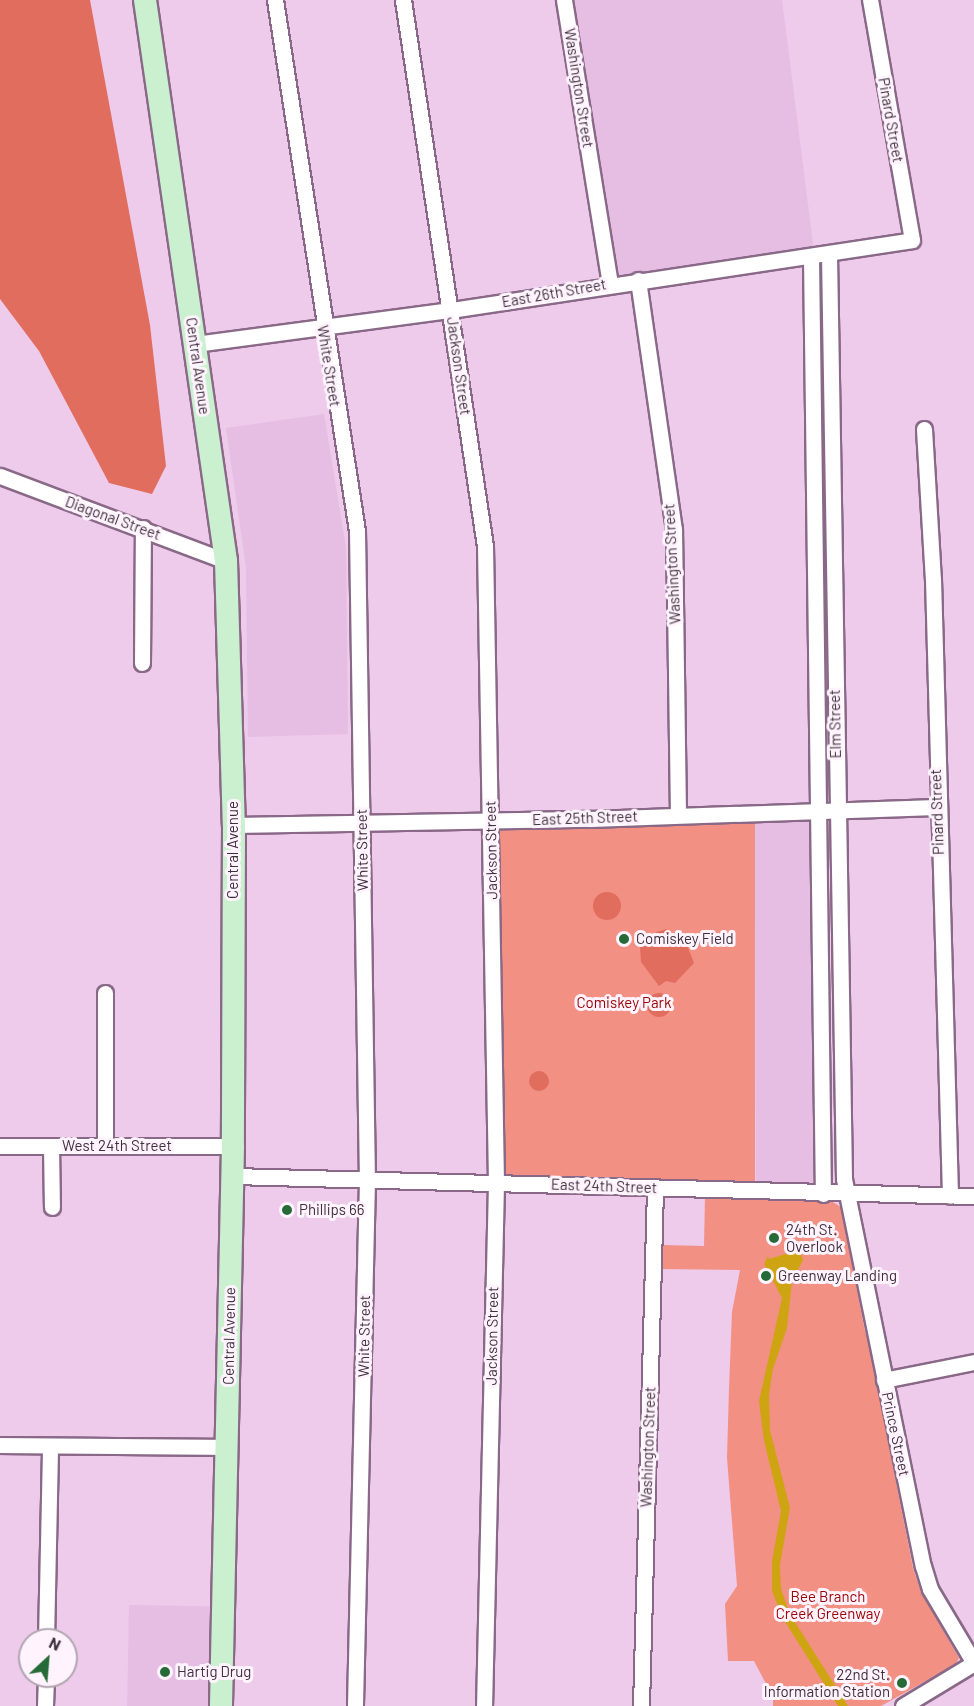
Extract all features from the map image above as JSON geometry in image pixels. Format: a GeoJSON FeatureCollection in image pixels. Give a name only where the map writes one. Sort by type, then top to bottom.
{"type":"FeatureCollection","features":[{"type":"Feature","properties":{"kind":"main road","name":"Central Avenue"},"geometry":{"type":"LineString","coordinates":[[145,0],[226,561],[234,825],[233,1176],[221,1706]]}},
{"type":"Feature","properties":{"kind":"street","name":"White Street"},"geometry":{"type":"LineString","coordinates":[[275,0],[323,328],[357,531],[367,1180],[355,1706]]}},
{"type":"Feature","properties":{"kind":"street","name":"Jackson Street"},"geometry":{"type":"LineString","coordinates":[[403,0],[485,546],[496,1183],[484,1706]]}},
{"type":"Feature","properties":{"kind":"street","name":"Washington Street"},"geometry":{"type":"LineString","coordinates":[[564,0],[610,283]]}},
{"type":"Feature","properties":{"kind":"street","name":"Pinard Street"},"geometry":{"type":"LineString","coordinates":[[870,0],[912,240]]}},
{"type":"Feature","properties":{"kind":"street","name":"East 26th Street"},"geometry":{"type":"LineString","coordinates":[[195,344],[451,310],[610,283],[811,257],[912,240]]}},
{"type":"Feature","properties":{"kind":"street","name":"Elm Street"},"geometry":{"type":"LineString","coordinates":[[830,254],[836,808],[846,1194]]}},
{"type":"Feature","properties":{"kind":"street","name":"Elm Street"},"geometry":{"type":"LineString","coordinates":[[811,257],[823,1194]]}},
{"type":"Feature","properties":{"kind":"street","name":"Washington Street"},"geometry":{"type":"LineString","coordinates":[[638,280],[674,529],[678,814]]}},
{"type":"Feature","properties":{"kind":"street","name":"Pinard Street"},"geometry":{"type":"LineString","coordinates":[[924,429],[933,579],[936,807],[950,1196]]}},
{"type":"Feature","properties":{"kind":"street","name":"Diagonal Street"},"geometry":{"type":"LineString","coordinates":[[0,476],[226,561]]}},
{"type":"Feature","properties":{"kind":"street"},"geometry":{"type":"LineString","coordinates":[[142,663],[143,528]]}},
{"type":"Feature","properties":{"kind":"street","name":"East 25th Street"},"geometry":{"type":"LineString","coordinates":[[234,825],[491,821],[818,808],[936,807]]}},
{"type":"Feature","properties":{"kind":"street"},"geometry":{"type":"LineString","coordinates":[[105,993],[105,1145]]}},
{"type":"Feature","properties":{"kind":"street","name":"West 24th Street"},"geometry":{"type":"LineString","coordinates":[[0,1146],[233,1146]]}},
{"type":"Feature","properties":{"kind":"street"},"geometry":{"type":"LineString","coordinates":[[51,1146],[52,1207]]}},
{"type":"Feature","properties":{"kind":"street","name":"East 24th Street"},"geometry":{"type":"LineString","coordinates":[[233,1176],[823,1194],[974,1196]]}},
{"type":"Feature","properties":{"kind":"street","name":"Washington Street"},"geometry":{"type":"LineString","coordinates":[[641,1706],[655,1188]]}},
{"type":"Feature","properties":{"kind":"street","name":"Prince Street"},"geometry":{"type":"LineString","coordinates":[[846,1194],[925,1575],[974,1663]]}},
{"type":"Feature","properties":{"kind":"street"},"geometry":{"type":"LineString","coordinates":[[884,1380],[974,1362]]}},
{"type":"Feature","properties":{"kind":"street"},"geometry":{"type":"LineString","coordinates":[[0,1445],[227,1447]]}},
{"type":"Feature","properties":{"kind":"street"},"geometry":{"type":"LineString","coordinates":[[46,1628],[50,1446]]}},
{"type":"Feature","properties":{"kind":"street"},"geometry":{"type":"LineString","coordinates":[[903,1706],[974,1663]]}},
{"type":"Feature","properties":{"kind":"street"},"geometry":{"type":"LineString","coordinates":[[45,1706],[46,1688]]}},
{"type":"Feature","properties":{"kind":"shaded area"},"geometry":{"type":"Polygon","coordinates":[[[0,0],[90,0],[150,325],[166,466],[152,494],[109,483],[39,351],[0,299],[0,0]]]}},
{"type":"Feature","properties":{"kind":"shaded area"},"geometry":{"type":"Polygon","coordinates":[[[570,0],[782,0],[814,252],[616,279],[570,0]]]}},
{"type":"Feature","properties":{"kind":"shaded area"},"geometry":{"type":"Polygon","coordinates":[[[324,414],[346,548],[348,734],[248,737],[246,568],[226,428],[324,414]]]}},
{"type":"Feature","properties":{"kind":"shaded area"},"geometry":{"type":"Polygon","coordinates":[[[809,817],[813,819],[817,1187],[756,1185],[755,819],[809,817]]]}},
{"type":"Feature","properties":{"kind":"shaded area"},"geometry":{"type":"Polygon","coordinates":[[[607,892],[617,896],[621,906],[617,916],[607,920],[597,916],[593,906],[597,896],[607,892]]]}},
{"type":"Feature","properties":{"kind":"shaded area"},"geometry":{"type":"Polygon","coordinates":[[[666,929],[687,945],[694,963],[675,983],[666,981],[659,986],[641,962],[640,946],[645,936],[666,929]]]}},
{"type":"Feature","properties":{"kind":"shaded area"},"geometry":{"type":"Polygon","coordinates":[[[659,993],[668,996],[671,1005],[668,1014],[659,1017],[650,1014],[647,1005],[650,996],[659,993]]]}},
{"type":"Feature","properties":{"kind":"shaded area"},"geometry":{"type":"Polygon","coordinates":[[[539,1071],[546,1074],[549,1081],[546,1088],[539,1091],[532,1088],[529,1081],[532,1074],[539,1071]]]}},
{"type":"Feature","properties":{"kind":"shaded area"},"geometry":{"type":"Polygon","coordinates":[[[786,1246],[800,1252],[803,1260],[792,1281],[787,1328],[773,1369],[769,1395],[770,1430],[790,1508],[780,1565],[781,1589],[790,1614],[848,1706],[838,1706],[782,1617],[772,1591],[772,1561],[781,1511],[764,1441],[759,1401],[782,1298],[764,1264],[768,1256],[769,1259],[789,1253],[786,1246]]]}},
{"type":"Feature","properties":{"kind":"shaded area"},"geometry":{"type":"Polygon","coordinates":[[[129,1605],[230,1607],[228,1706],[127,1706],[129,1605]]]}},
{"type":"Feature","properties":{"kind":"green space","name":"Comiskey Park"},"geometry":{"type":"Polygon","coordinates":[[[491,819],[755,819],[755,1185],[491,1185],[491,819]]]}},
{"type":"Feature","properties":{"kind":"green space","name":"Bee Branch Creek Greenway"},"geometry":{"type":"Polygon","coordinates":[[[705,1196],[831,1201],[841,1207],[865,1331],[887,1394],[883,1416],[913,1568],[921,1592],[959,1658],[956,1664],[881,1706],[773,1706],[773,1697],[754,1661],[728,1661],[725,1604],[737,1586],[727,1458],[729,1388],[732,1312],[740,1270],[661,1269],[662,1245],[704,1246],[705,1196]]]}},
{"type":"Feature","properties":{"kind":"place","name":"Comiskey Field"},"geometry":{"type":"Point","coordinates":[624,939]}},
{"type":"Feature","properties":{"kind":"place","name":"Phillips 66"},"geometry":{"type":"Point","coordinates":[287,1210]}},
{"type":"Feature","properties":{"kind":"place","name":"24th St. Overlook"},"geometry":{"type":"Point","coordinates":[774,1238]}},
{"type":"Feature","properties":{"kind":"place","name":"Greenway Landing"},"geometry":{"type":"Point","coordinates":[766,1276]}},
{"type":"Feature","properties":{"kind":"place","name":"Hartig Drug"},"geometry":{"type":"Point","coordinates":[165,1672]}},
{"type":"Feature","properties":{"kind":"place","name":"22nd St. Information Station"},"geometry":{"type":"Point","coordinates":[902,1683]}}]}
